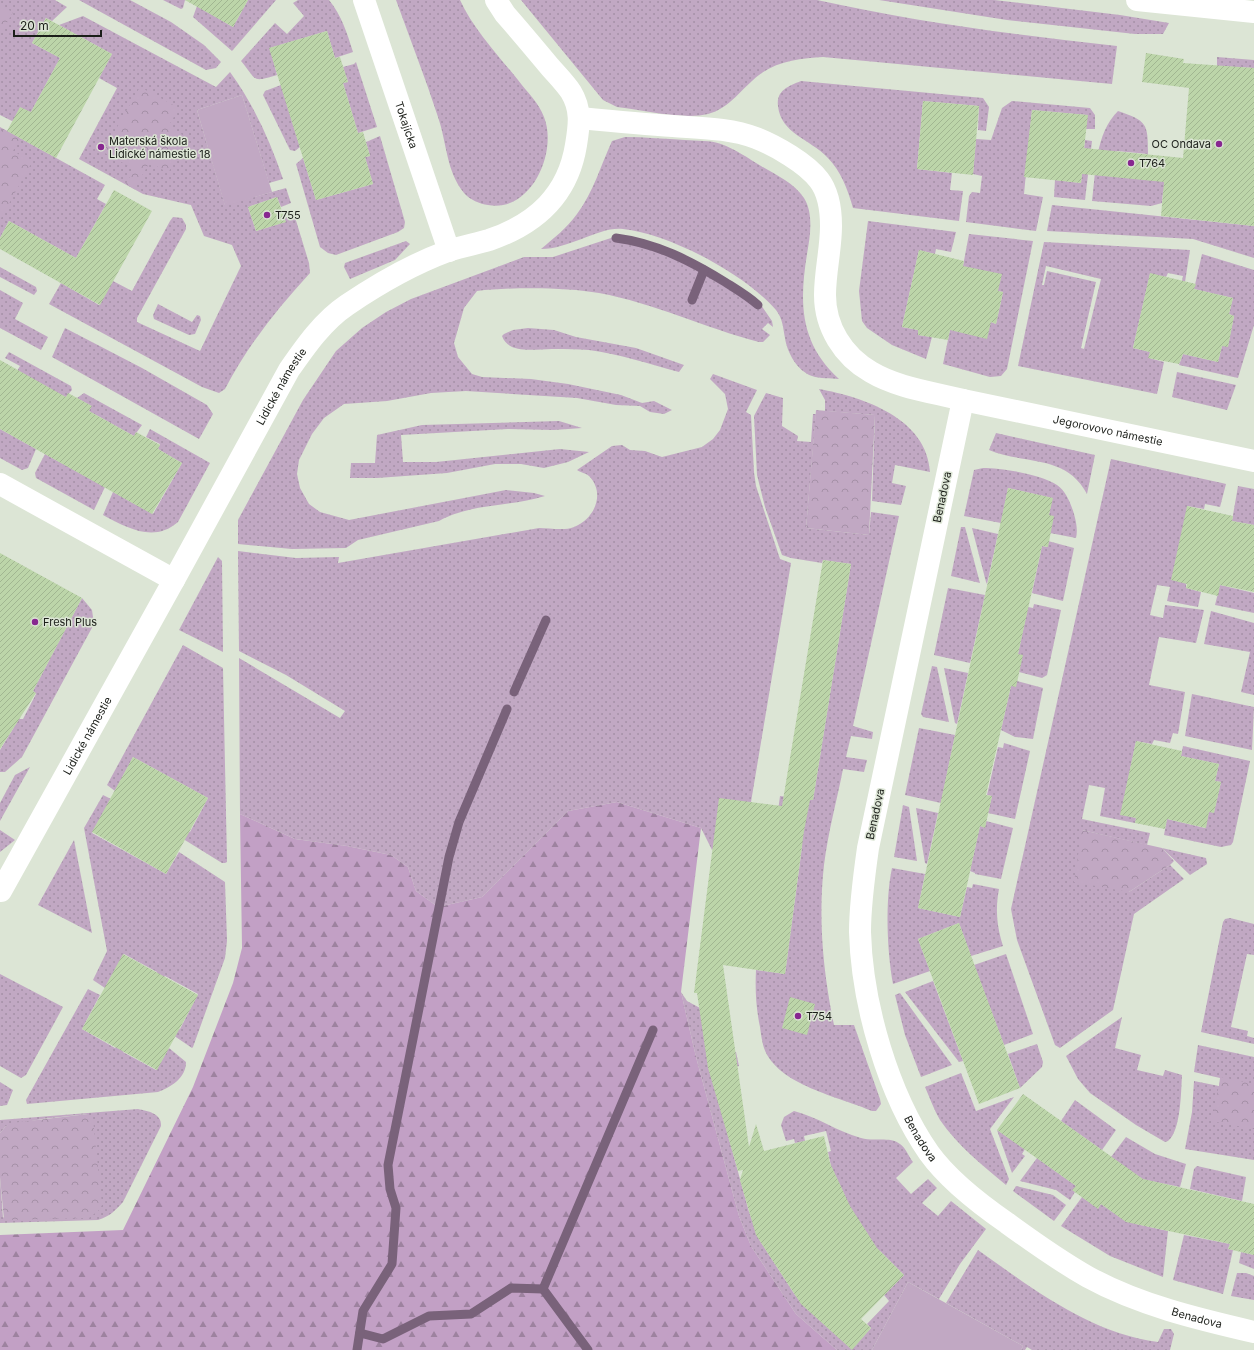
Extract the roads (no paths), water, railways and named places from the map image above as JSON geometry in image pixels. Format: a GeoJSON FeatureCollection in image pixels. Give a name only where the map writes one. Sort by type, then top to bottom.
{"type":"FeatureCollection","features":[{"type":"Feature","properties":{"kind":"street","name":"Tokajícka"},"geometry":{"type":"LineString","coordinates":[[364,0],[449,251]]}},
{"type":"Feature","properties":{"kind":"street"},"geometry":{"type":"LineString","coordinates":[[496,0],[505,14],[571,93],[580,118],[742,133],[769,144],[809,170],[819,180],[826,194],[831,212],[831,246],[825,295],[828,319],[836,337],[846,352],[857,362],[881,378],[895,383],[963,400]]}},
{"type":"Feature","properties":{"kind":"street"},"geometry":{"type":"LineString","coordinates":[[1136,0],[1243,7]]}},
{"type":"Feature","properties":{"kind":"street","name":"Lidické námestie"},"geometry":{"type":"LineString","coordinates":[[0,890],[5,884],[174,580],[289,370],[306,345],[325,324],[346,305],[398,275],[449,251],[490,239],[520,227],[544,211],[559,190],[568,172],[575,148],[580,118]]}},
{"type":"Feature","properties":{"kind":"street","name":"Jegorovovo námestie"},"geometry":{"type":"LineString","coordinates":[[963,400],[1254,461]]}},
{"type":"Feature","properties":{"kind":"street","name":"Benadova"},"geometry":{"type":"LineString","coordinates":[[963,400],[868,848],[861,893],[860,930],[862,969],[873,1020],[884,1056],[894,1087],[909,1122],[930,1154],[959,1184],[998,1217],[1062,1262],[1090,1278],[1124,1294],[1203,1320],[1254,1332]]}},
{"type":"Feature","properties":{"kind":"street"},"geometry":{"type":"LineString","coordinates":[[0,484],[174,580]]}},
{"type":"Feature","properties":{"kind":"waterway"},"geometry":{"type":"LineString","coordinates":[[616,238],[645,244],[686,260],[725,282],[758,305]]}},
{"type":"Feature","properties":{"kind":"waterway"},"geometry":{"type":"LineString","coordinates":[[692,300],[704,270]]}},
{"type":"Feature","properties":{"kind":"waterway"},"geometry":{"type":"LineString","coordinates":[[514,692],[546,620]]}},
{"type":"Feature","properties":{"kind":"waterway"},"geometry":{"type":"LineString","coordinates":[[357,1350],[363,1311],[392,1264],[396,1208],[390,1189],[388,1165],[449,857],[459,822],[507,709]]}},
{"type":"Feature","properties":{"kind":"waterway"},"geometry":{"type":"LineString","coordinates":[[543,1289],[653,1030]]}},
{"type":"Feature","properties":{"kind":"waterway"},"geometry":{"type":"LineString","coordinates":[[360,1333],[383,1339],[429,1316],[471,1314],[511,1288],[543,1289]]}},
{"type":"Feature","properties":{"kind":"waterway"},"geometry":{"type":"LineString","coordinates":[[543,1289],[588,1350]]}},
{"type":"Feature","properties":{"kind":"place","name":"OC Ondava"},"geometry":{"type":"Point","coordinates":[1219,144]}},
{"type":"Feature","properties":{"kind":"place","name":"Materská škola Lidické námestie 18"},"geometry":{"type":"Point","coordinates":[101,147]}},
{"type":"Feature","properties":{"kind":"place","name":"T764"},"geometry":{"type":"Point","coordinates":[1131,163]}},
{"type":"Feature","properties":{"kind":"place","name":"T755"},"geometry":{"type":"Point","coordinates":[267,215]}},
{"type":"Feature","properties":{"kind":"place","name":"Fresh Plus"},"geometry":{"type":"Point","coordinates":[35,622]}},
{"type":"Feature","properties":{"kind":"place","name":"T754"},"geometry":{"type":"Point","coordinates":[798,1016]}}]}
